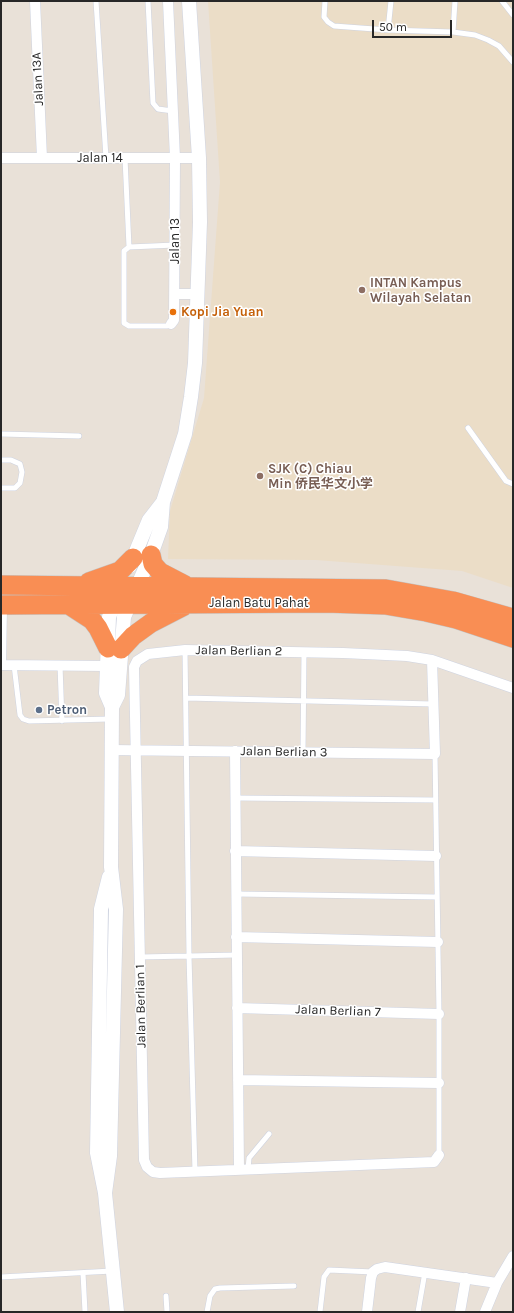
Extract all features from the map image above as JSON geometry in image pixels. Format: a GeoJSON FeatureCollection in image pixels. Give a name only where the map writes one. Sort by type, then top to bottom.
{"type":"FeatureCollection","features":[{"type":"Feature","properties":{"kind":"highway"},"geometry":{"type":"LineString","coordinates":[[142,557],[153,564],[160,572],[189,595],[133,636],[112,654],[98,628],[71,596],[120,571],[142,557]]}},
{"type":"Feature","properties":{"kind":"highway","name":"Jalan Batu Pahat"},"geometry":{"type":"LineString","coordinates":[[1,585],[122,604],[189,595],[386,589],[453,601],[513,618]]}},
{"type":"Feature","properties":{"kind":"highway","name":"Jalan Batu Pahat"},"geometry":{"type":"LineString","coordinates":[[2,611],[71,596],[129,586],[189,595],[385,605],[456,619],[513,638]]}},
{"type":"Feature","properties":{"kind":"street","name":"Jalan 13A"},"geometry":{"type":"LineString","coordinates":[[35,1],[42,158]]}},
{"type":"Feature","properties":{"kind":"street"},"geometry":{"type":"LineString","coordinates":[[168,1],[175,158]]}},
{"type":"Feature","properties":{"kind":"street"},"geometry":{"type":"LineString","coordinates":[[111,713],[118,695],[112,654],[109,617],[122,604],[142,557],[161,527],[163,502],[185,434],[191,398],[200,222],[199,158],[189,1]]}},
{"type":"Feature","properties":{"kind":"street","name":"Jalan 14"},"geometry":{"type":"LineString","coordinates":[[1,158],[199,158]]}},
{"type":"Feature","properties":{"kind":"street","name":"Jalan 13"},"geometry":{"type":"LineString","coordinates":[[172,324],[174,320],[175,294],[175,158]]}},
{"type":"Feature","properties":{"kind":"street"},"geometry":{"type":"LineString","coordinates":[[175,294],[197,294]]}},
{"type":"Feature","properties":{"kind":"street"},"geometry":{"type":"LineString","coordinates":[[2,611],[1,665],[60,665],[112,654]]}},
{"type":"Feature","properties":{"kind":"street","name":"Jalan Berlian 2"},"geometry":{"type":"LineString","coordinates":[[134,750],[134,667],[137,661],[148,654],[185,650],[304,652],[408,656],[432,660],[513,688]]}},
{"type":"Feature","properties":{"kind":"street"},"geometry":{"type":"LineString","coordinates":[[112,654],[106,693],[111,713],[111,867],[116,909],[110,1156],[105,1193],[117,1312]]}},
{"type":"Feature","properties":{"kind":"street"},"geometry":{"type":"LineString","coordinates":[[432,660],[434,754]]}},
{"type":"Feature","properties":{"kind":"street","name":"Jalan Berlian 3"},"geometry":{"type":"LineString","coordinates":[[111,750],[434,754]]}},
{"type":"Feature","properties":{"kind":"street","name":"Jalan Berlian 1"},"geometry":{"type":"LineString","coordinates":[[134,750],[144,1160],[147,1167],[153,1172],[160,1173],[195,1172],[434,1162],[439,1155]]}},
{"type":"Feature","properties":{"kind":"street"},"geometry":{"type":"LineString","coordinates":[[234,751],[238,1080],[243,1169]]}},
{"type":"Feature","properties":{"kind":"street"},"geometry":{"type":"LineString","coordinates":[[235,851],[436,856]]}},
{"type":"Feature","properties":{"kind":"street"},"geometry":{"type":"LineString","coordinates":[[236,937],[438,942]]}},
{"type":"Feature","properties":{"kind":"street","name":"Jalan Berlian 7"},"geometry":{"type":"LineString","coordinates":[[237,1008],[440,1014]]}},
{"type":"Feature","properties":{"kind":"street"},"geometry":{"type":"LineString","coordinates":[[238,1080],[439,1083]]}},
{"type":"Feature","properties":{"kind":"street"},"geometry":{"type":"LineString","coordinates":[[486,1312],[496,1283],[513,1256]]}},
{"type":"Feature","properties":{"kind":"street"},"geometry":{"type":"LineString","coordinates":[[367,1312],[373,1272],[377,1268],[385,1267],[425,1272],[496,1283]]}},
{"type":"Feature","properties":{"kind":"street"},"geometry":{"type":"LineString","coordinates":[[460,1312],[466,1278]]}},
{"type":"Feature","properties":{"kind":"lane"},"geometry":{"type":"LineString","coordinates":[[96,1],[106,158]]}},
{"type":"Feature","properties":{"kind":"lane"},"geometry":{"type":"LineString","coordinates":[[148,1],[153,103],[158,109],[174,111]]}},
{"type":"Feature","properties":{"kind":"lane"},"geometry":{"type":"LineString","coordinates":[[325,1],[324,17],[334,26],[388,30],[453,32],[475,35],[499,46],[512,58]]}},
{"type":"Feature","properties":{"kind":"lane"},"geometry":{"type":"LineString","coordinates":[[388,30],[391,1]]}},
{"type":"Feature","properties":{"kind":"lane"},"geometry":{"type":"LineString","coordinates":[[453,32],[455,1]]}},
{"type":"Feature","properties":{"kind":"lane"},"geometry":{"type":"LineString","coordinates":[[502,1],[513,15]]}},
{"type":"Feature","properties":{"kind":"lane"},"geometry":{"type":"LineString","coordinates":[[125,158],[129,247]]}},
{"type":"Feature","properties":{"kind":"lane"},"geometry":{"type":"LineString","coordinates":[[172,324],[167,326],[129,326],[124,324],[124,251],[129,247],[175,245]]}},
{"type":"Feature","properties":{"kind":"lane"},"geometry":{"type":"LineString","coordinates":[[468,428],[506,481],[513,484]]}},
{"type":"Feature","properties":{"kind":"lane"},"geometry":{"type":"LineString","coordinates":[[1,434],[79,436]]}},
{"type":"Feature","properties":{"kind":"lane"},"geometry":{"type":"LineString","coordinates":[[1,460],[11,460],[20,464],[22,472],[20,483],[15,488],[1,488]]}},
{"type":"Feature","properties":{"kind":"lane"},"geometry":{"type":"LineString","coordinates":[[185,650],[189,956],[195,1172]]}},
{"type":"Feature","properties":{"kind":"lane"},"geometry":{"type":"LineString","coordinates":[[303,752],[304,652]]}},
{"type":"Feature","properties":{"kind":"lane"},"geometry":{"type":"LineString","coordinates":[[14,665],[20,715],[23,719],[29,722],[62,721],[111,713]]}},
{"type":"Feature","properties":{"kind":"lane"},"geometry":{"type":"LineString","coordinates":[[60,665],[62,721]]}},
{"type":"Feature","properties":{"kind":"lane"},"geometry":{"type":"LineString","coordinates":[[186,698],[433,704]]}},
{"type":"Feature","properties":{"kind":"lane"},"geometry":{"type":"LineString","coordinates":[[434,754],[440,1014],[439,1155]]}},
{"type":"Feature","properties":{"kind":"lane"},"geometry":{"type":"LineString","coordinates":[[235,798],[435,800]]}},
{"type":"Feature","properties":{"kind":"lane"},"geometry":{"type":"LineString","coordinates":[[236,894],[437,897]]}},
{"type":"Feature","properties":{"kind":"lane"},"geometry":{"type":"LineString","coordinates":[[140,957],[236,955]]}},
{"type":"Feature","properties":{"kind":"lane"},"geometry":{"type":"LineString","coordinates":[[243,1169],[249,1158],[269,1134]]}},
{"type":"Feature","properties":{"kind":"lane"},"geometry":{"type":"LineString","coordinates":[[320,1312],[324,1277],[329,1270],[373,1272]]}},
{"type":"Feature","properties":{"kind":"lane"},"geometry":{"type":"LineString","coordinates":[[1,1277],[112,1271]]}},
{"type":"Feature","properties":{"kind":"lane"},"geometry":{"type":"LineString","coordinates":[[418,1312],[425,1272]]}},
{"type":"Feature","properties":{"kind":"lane"},"geometry":{"type":"LineString","coordinates":[[83,1273],[85,1312]]}},
{"type":"Feature","properties":{"kind":"lane"},"geometry":{"type":"LineString","coordinates":[[207,1312],[210,1296],[215,1289],[294,1286]]}},
{"type":"Feature","properties":{"kind":"lane"},"geometry":{"type":"LineString","coordinates":[[166,1296],[167,1312]]}},
{"type":"Feature","properties":{"kind":"shaded area","name":"INTAN Kampus Wilayah Selatan"},"geometry":{"type":"Polygon","coordinates":[[[208,1],[513,1],[513,588],[462,571],[316,560],[168,559],[170,511],[204,398],[220,182],[208,1]]]}},
{"type":"Feature","properties":{"kind":"place","name":"INTAN Kampus Wilayah Selatan"},"geometry":{"type":"Point","coordinates":[362,290]}},
{"type":"Feature","properties":{"kind":"place","name":"Kopi Jia Yuan"},"geometry":{"type":"Point","coordinates":[173,312]}},
{"type":"Feature","properties":{"kind":"place","name":"SJK (C) Chiau Min 侨民华文小学"},"geometry":{"type":"Point","coordinates":[260,476]}},
{"type":"Feature","properties":{"kind":"place","name":"Petron"},"geometry":{"type":"Point","coordinates":[39,710]}}]}
